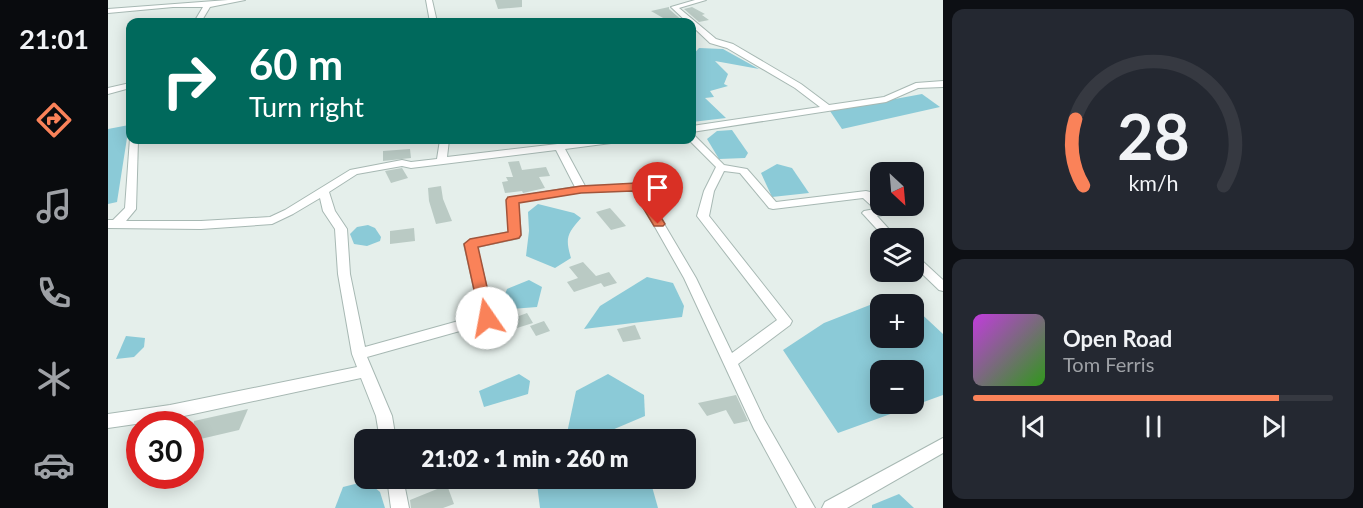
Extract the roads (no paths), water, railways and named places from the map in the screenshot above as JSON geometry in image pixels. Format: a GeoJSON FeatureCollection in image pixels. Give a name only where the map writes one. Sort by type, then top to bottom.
{"type":"FeatureCollection","features":[{"type":"Feature","properties":{"kind":"street"},"geometry":{"type":"LineString","coordinates":[[108,11],[173,5],[208,5],[242,0]]}},
{"type":"Feature","properties":{"kind":"street"},"geometry":{"type":"LineString","coordinates":[[429,0],[433,18]]}},
{"type":"Feature","properties":{"kind":"street"},"geometry":{"type":"LineString","coordinates":[[686,18],[674,7],[703,0]]}},
{"type":"Feature","properties":{"kind":"street"},"geometry":{"type":"LineString","coordinates":[[200,18],[208,5]]}},
{"type":"Feature","properties":{"kind":"street"},"geometry":{"type":"LineString","coordinates":[[696,27],[713,41],[730,46],[798,86],[829,109]]}},
{"type":"Feature","properties":{"kind":"street"},"geometry":{"type":"LineString","coordinates":[[696,128],[886,99],[916,86],[943,84]]}},
{"type":"Feature","properties":{"kind":"street"},"geometry":{"type":"LineString","coordinates":[[108,91],[126,87]]}},
{"type":"Feature","properties":{"kind":"street"},"geometry":{"type":"LineString","coordinates":[[696,142],[721,167],[743,171],[773,206],[866,194],[884,212],[868,213],[882,228]]}},
{"type":"Feature","properties":{"kind":"street"},"geometry":{"type":"LineString","coordinates":[[113,223],[130,209],[133,144]]}},
{"type":"Feature","properties":{"kind":"street"},"geometry":{"type":"LineString","coordinates":[[442,161],[444,144]]}},
{"type":"Feature","properties":{"kind":"street"},"geometry":{"type":"LineString","coordinates":[[113,223],[201,225],[272,220],[354,172],[402,163],[411,165],[576,144]]}},
{"type":"Feature","properties":{"kind":"street"},"geometry":{"type":"LineString","coordinates":[[559,146],[581,189]]}},
{"type":"Feature","properties":{"kind":"street"},"geometry":{"type":"LineString","coordinates":[[721,167],[709,191],[703,216],[785,321],[730,362]]}},
{"type":"Feature","properties":{"kind":"street"},"geometry":{"type":"LineString","coordinates":[[359,354],[487,318],[470,244],[515,235],[512,200],[581,189],[637,187],[690,278],[759,424],[806,508]]}},
{"type":"Feature","properties":{"kind":"street"},"geometry":{"type":"LineString","coordinates":[[323,190],[329,211],[341,230],[345,274],[359,354],[384,416],[386,429]]}},
{"type":"Feature","properties":{"kind":"street"},"geometry":{"type":"LineString","coordinates":[[924,269],[943,287]]}},
{"type":"Feature","properties":{"kind":"street"},"geometry":{"type":"LineString","coordinates":[[108,421],[170,412],[366,371]]}},
{"type":"Feature","properties":{"kind":"street"},"geometry":{"type":"LineString","coordinates":[[831,508],[943,445]]}},
{"type":"Feature","properties":{"kind":"street"},"geometry":{"type":"LineString","coordinates":[[397,489],[400,508]]}},
{"type":"Feature","properties":{"kind":"water"},"geometry":{"type":"Polygon","coordinates":[[[699,48],[723,49],[759,69],[715,61],[728,74],[724,84],[728,86],[710,91],[714,97],[705,98],[726,118],[696,122],[696,51],[699,48]]]}},
{"type":"Feature","properties":{"kind":"water"},"geometry":{"type":"Polygon","coordinates":[[[922,94],[940,107],[842,129],[830,111],[922,94]]]}},
{"type":"Feature","properties":{"kind":"water"},"geometry":{"type":"Polygon","coordinates":[[[126,126],[126,144],[117,202],[108,204],[108,129],[126,126]]]}},
{"type":"Feature","properties":{"kind":"water"},"geometry":{"type":"Polygon","coordinates":[[[732,130],[748,153],[745,158],[719,159],[707,139],[717,131],[732,130]]]}},
{"type":"Feature","properties":{"kind":"water"},"geometry":{"type":"Polygon","coordinates":[[[777,164],[792,168],[809,193],[772,197],[761,173],[777,164]]]}},
{"type":"Feature","properties":{"kind":"water"},"geometry":{"type":"Polygon","coordinates":[[[538,204],[574,213],[581,218],[568,237],[571,258],[555,268],[526,256],[529,231],[528,212],[538,204]]]}},
{"type":"Feature","properties":{"kind":"water"},"geometry":{"type":"Polygon","coordinates":[[[368,225],[375,228],[381,237],[380,241],[367,246],[354,244],[350,234],[357,227],[368,225]]]}},
{"type":"Feature","properties":{"kind":"water"},"geometry":{"type":"Polygon","coordinates":[[[647,277],[673,283],[684,306],[682,317],[584,329],[600,306],[647,277]]]}},
{"type":"Feature","properties":{"kind":"water"},"geometry":{"type":"Polygon","coordinates":[[[529,280],[542,287],[537,307],[499,310],[507,289],[529,280]]]}},
{"type":"Feature","properties":{"kind":"water"},"geometry":{"type":"Polygon","coordinates":[[[870,305],[870,348],[924,348],[924,316],[943,334],[943,395],[924,402],[924,360],[870,360],[870,414],[890,414],[838,433],[783,350],[824,323],[870,305]]]}},
{"type":"Feature","properties":{"kind":"water"},"geometry":{"type":"Polygon","coordinates":[[[126,336],[145,338],[144,347],[134,357],[116,359],[126,336]]]}},
{"type":"Feature","properties":{"kind":"water"},"geometry":{"type":"Polygon","coordinates":[[[519,374],[530,381],[528,394],[484,407],[479,391],[519,374]]]}},
{"type":"Feature","properties":{"kind":"water"},"geometry":{"type":"Polygon","coordinates":[[[608,374],[644,395],[645,416],[614,429],[568,429],[576,391],[608,374]]]}},
{"type":"Feature","properties":{"kind":"water"},"geometry":{"type":"Polygon","coordinates":[[[354,484],[354,489],[376,489],[380,492],[385,508],[335,508],[343,487],[354,484]]]}},
{"type":"Feature","properties":{"kind":"water"},"geometry":{"type":"Polygon","coordinates":[[[538,489],[653,489],[658,508],[540,508],[538,489]]]}},
{"type":"Feature","properties":{"kind":"water"},"geometry":{"type":"Polygon","coordinates":[[[899,494],[914,508],[872,508],[872,505],[899,494]]]}}]}
